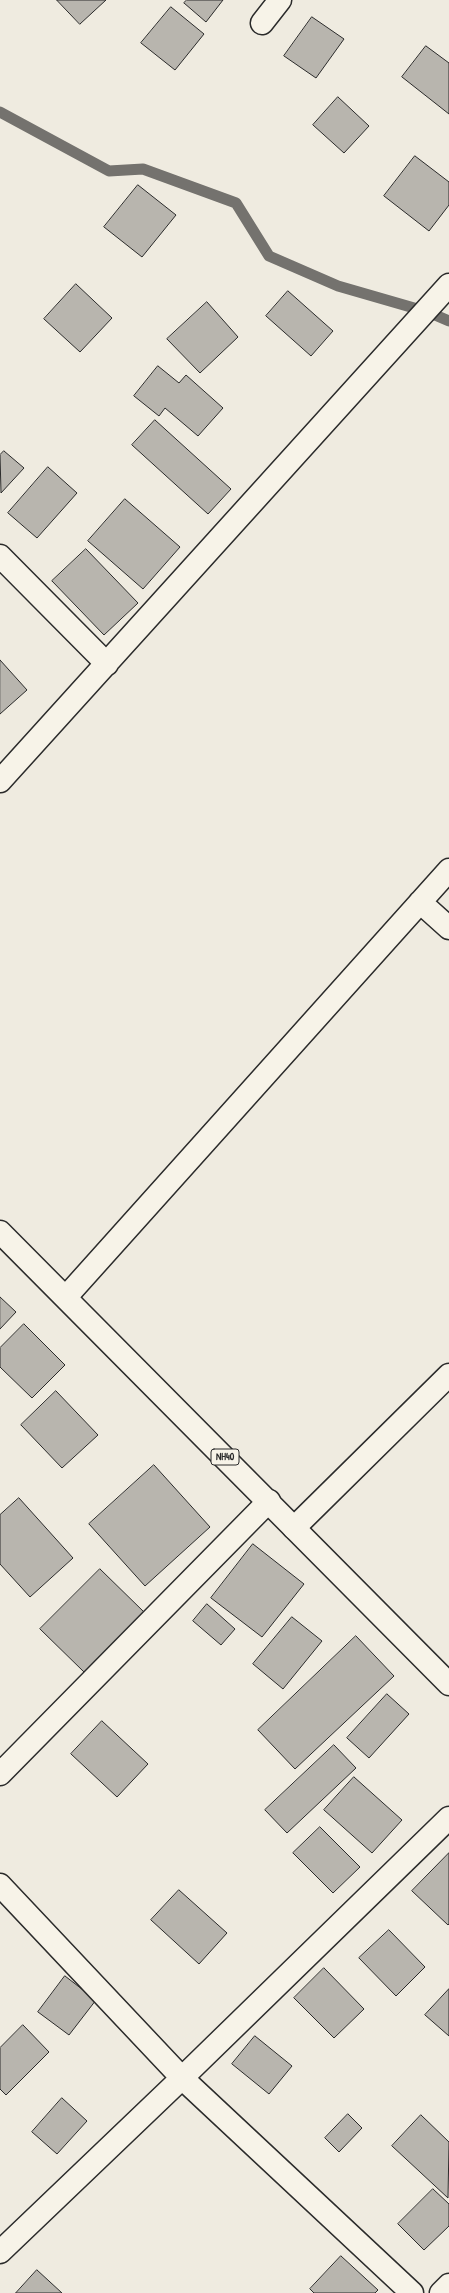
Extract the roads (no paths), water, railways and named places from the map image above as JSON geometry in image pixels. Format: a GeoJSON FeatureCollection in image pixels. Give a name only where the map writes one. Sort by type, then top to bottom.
{"type":"FeatureCollection","features":[{"type":"Feature","properties":{"kind":"main road"},"geometry":{"type":"LineString","coordinates":[[262,23],[280,0]]}},
{"type":"Feature","properties":{"kind":"main road"},"geometry":{"type":"LineString","coordinates":[[0,781],[449,285]]}},
{"type":"Feature","properties":{"kind":"main road"},"geometry":{"type":"LineString","coordinates":[[0,556],[107,664]]}},
{"type":"Feature","properties":{"kind":"main road"},"geometry":{"type":"LineString","coordinates":[[66,1297],[449,870]]}},
{"type":"Feature","properties":{"kind":"main road"},"geometry":{"type":"LineString","coordinates":[[420,902],[449,928]]}},
{"type":"Feature","properties":{"kind":"main road","name":"NH40"},"geometry":{"type":"LineString","coordinates":[[0,1232],[449,1684]]}},
{"type":"Feature","properties":{"kind":"main road"},"geometry":{"type":"LineString","coordinates":[[294,1528],[449,1375]]}},
{"type":"Feature","properties":{"kind":"main road"},"geometry":{"type":"LineString","coordinates":[[0,1774],[268,1501]]}},
{"type":"Feature","properties":{"kind":"main road"},"geometry":{"type":"LineString","coordinates":[[0,2252],[182,2078],[449,1818]]}},
{"type":"Feature","properties":{"kind":"main road"},"geometry":{"type":"LineString","coordinates":[[0,1885],[182,2078],[412,2293]]}},
{"type":"Feature","properties":{"kind":"main road"},"geometry":{"type":"LineString","coordinates":[[440,2293],[449,2285]]}},
{"type":"Feature","properties":{"kind":"waterway"},"geometry":{"type":"LineString","coordinates":[[0,112],[109,171],[143,169],[236,203],[269,256],[338,286],[428,312],[449,321]]}}]}
